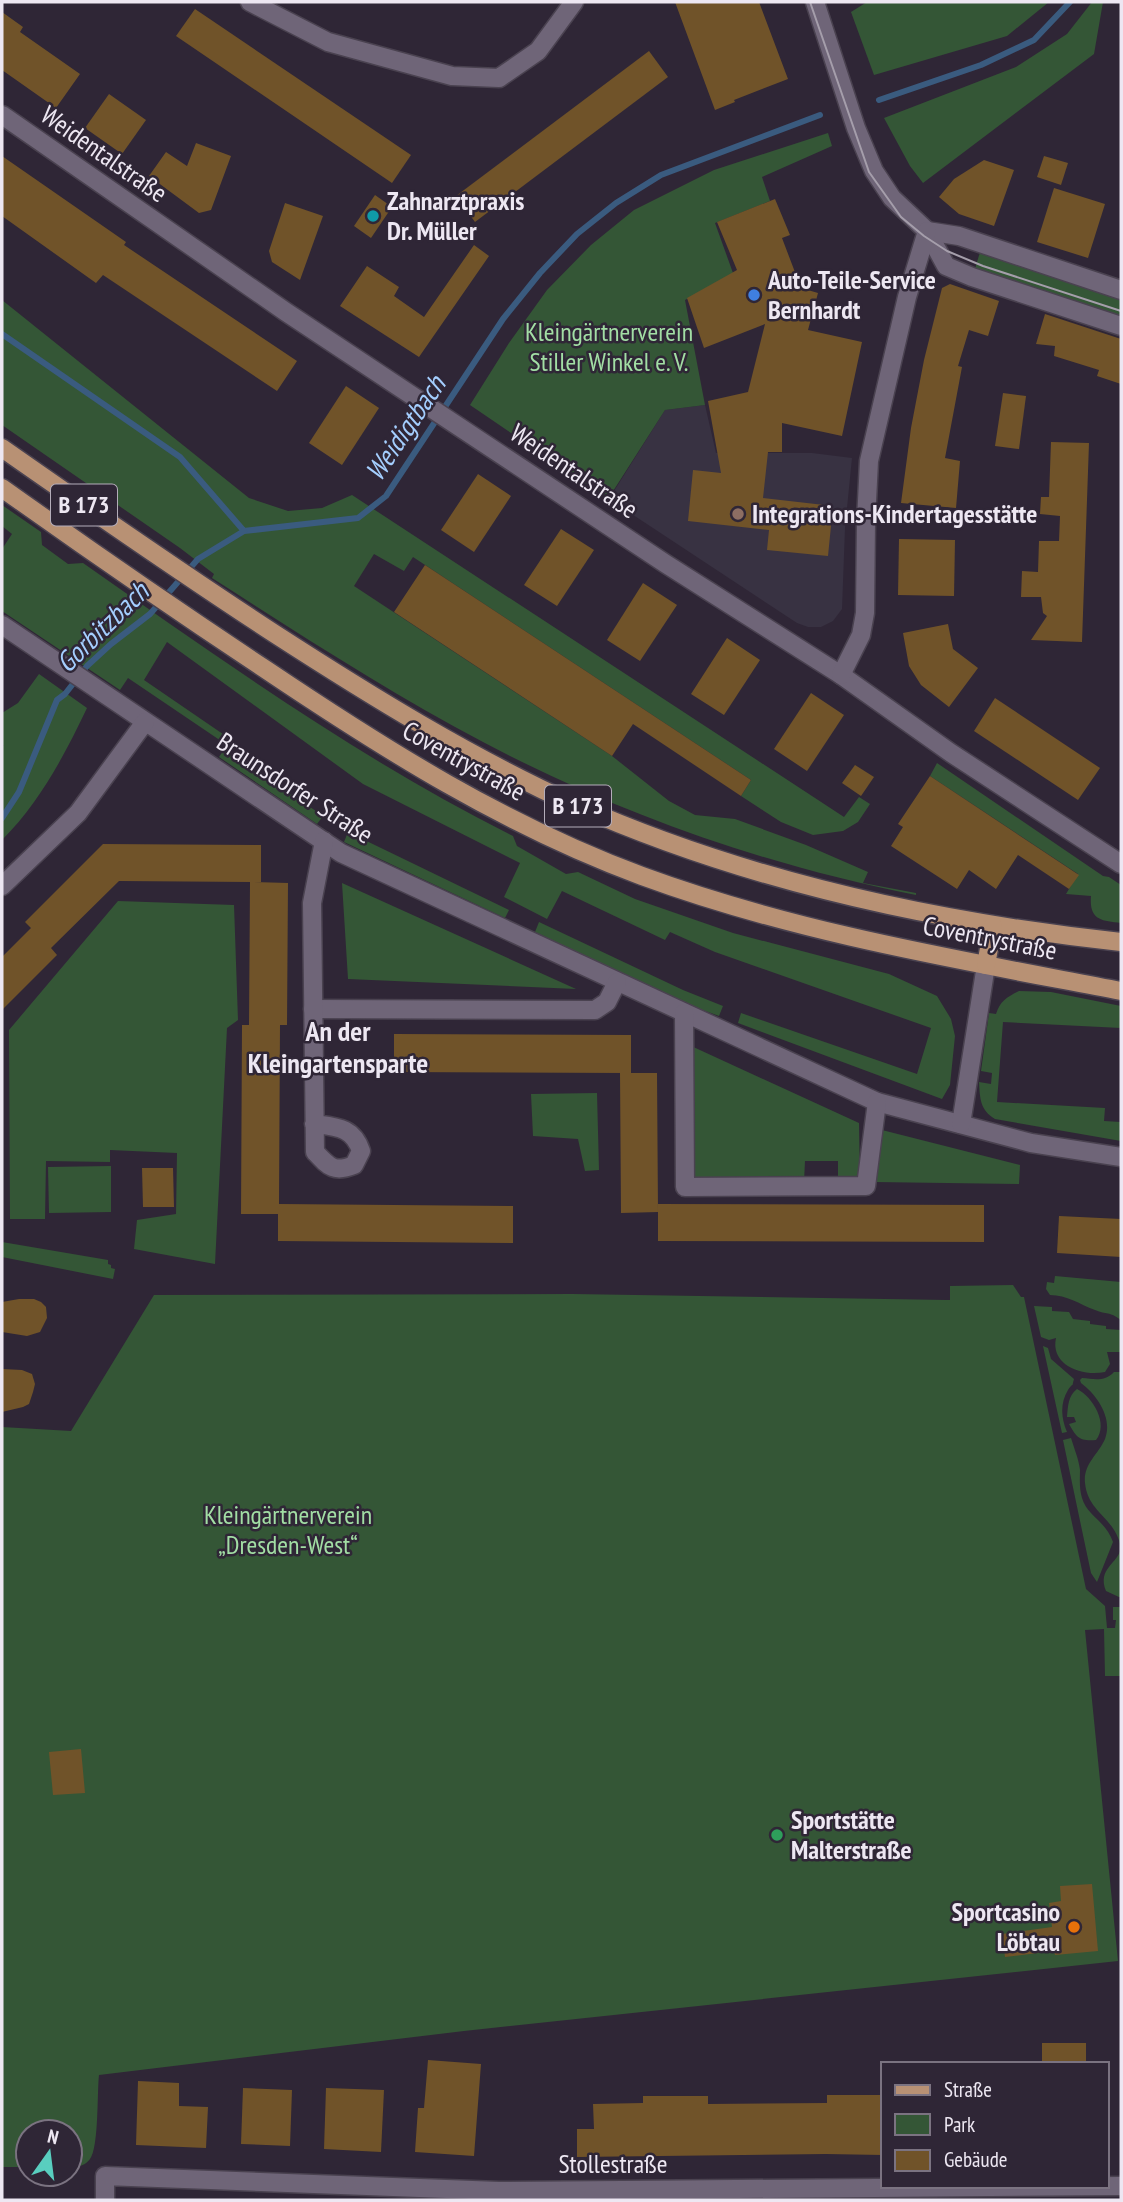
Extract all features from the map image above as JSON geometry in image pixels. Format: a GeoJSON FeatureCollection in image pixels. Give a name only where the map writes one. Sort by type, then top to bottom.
{"type":"FeatureCollection","features":[{"type":"Feature","properties":{"kind":"main road","name":"Coventrystraße"},"geometry":{"type":"LineString","coordinates":[[2,447],[205,589],[342,678],[488,762],[573,804],[652,836],[796,883],[864,901],[993,926],[1121,942]]}},
{"type":"Feature","properties":{"kind":"main road","name":"Coventrystraße"},"geometry":{"type":"LineString","coordinates":[[2,488],[325,709],[471,798],[562,843],[640,875],[788,923],[1121,991]]}},
{"type":"Feature","properties":{"kind":"main road"},"geometry":{"type":"LineString","coordinates":[[986,965],[993,926]]}},
{"type":"Feature","properties":{"kind":"street"},"geometry":{"type":"LineString","coordinates":[[250,2],[328,42],[467,78],[499,78],[538,51],[574,2]]}},
{"type":"Feature","properties":{"kind":"street"},"geometry":{"type":"LineString","coordinates":[[815,2],[856,128],[874,171],[892,198],[927,232],[946,266],[1121,326]]}},
{"type":"Feature","properties":{"kind":"street","name":"Weidentalstraße"},"geometry":{"type":"LineString","coordinates":[[2,115],[274,304],[666,564],[841,675],[951,753],[1121,864]]}},
{"type":"Feature","properties":{"kind":"street"},"geometry":{"type":"LineString","coordinates":[[927,232],[959,236],[1121,290]]}},
{"type":"Feature","properties":{"kind":"street"},"geometry":{"type":"LineString","coordinates":[[841,675],[861,635],[865,613],[866,522],[871,450],[907,298],[927,232]]}},
{"type":"Feature","properties":{"kind":"street","name":"Braunsdorfer Straße"},"geometry":{"type":"LineString","coordinates":[[2,625],[341,853],[877,1102],[1031,1143],[1121,1157]]}},
{"type":"Feature","properties":{"kind":"street"},"geometry":{"type":"LineString","coordinates":[[2,886],[78,813],[145,722]]}},
{"type":"Feature","properties":{"kind":"street"},"geometry":{"type":"LineString","coordinates":[[314,1124],[312,903],[324,841]]}},
{"type":"Feature","properties":{"kind":"street"},"geometry":{"type":"LineString","coordinates":[[961,1124],[986,965]]}},
{"type":"Feature","properties":{"kind":"street"},"geometry":{"type":"LineString","coordinates":[[313,1009],[595,1010],[607,1002],[617,982]]}},
{"type":"Feature","properties":{"kind":"street"},"geometry":{"type":"LineString","coordinates":[[684,1013],[685,1187],[866,1186],[877,1102]]}},
{"type":"Feature","properties":{"kind":"street","name":"Stollestraße"},"geometry":{"type":"LineString","coordinates":[[105,2200],[105,2176],[499,2196],[997,2188]]}},
{"type":"Feature","properties":{"kind":"shaded area","name":"Integrations-Kindertagesstätte"},"geometry":{"type":"Polygon","coordinates":[[[705,405],[716,453],[812,453],[852,458],[845,528],[842,609],[833,621],[821,627],[808,627],[797,623],[609,499],[665,410],[705,405]]]}},
{"type":"Feature","properties":{"kind":"green space"},"geometry":{"type":"Polygon","coordinates":[[[867,2],[1049,2],[1007,36],[874,75],[851,12],[867,2]]]}},
{"type":"Feature","properties":{"kind":"green space"},"geometry":{"type":"Polygon","coordinates":[[[1092,2],[1103,2],[1094,54],[923,183],[910,166],[884,118],[1016,67],[1067,34],[1092,2]]]}},
{"type":"Feature","properties":{"kind":"green space","name":"Kleingärtnerverein Stiller Winkel e. V."},"geometry":{"type":"Polygon","coordinates":[[[828,133],[832,146],[762,177],[770,201],[715,223],[733,273],[685,300],[705,405],[665,410],[608,499],[470,405],[547,290],[591,245],[634,210],[714,170],[828,133]]]}},
{"type":"Feature","properties":{"kind":"green space"},"geometry":{"type":"Polygon","coordinates":[[[980,252],[1121,299],[1121,318],[975,269],[980,252]]]}},
{"type":"Feature","properties":{"kind":"green space"},"geometry":{"type":"Polygon","coordinates":[[[2,300],[249,498],[288,511],[322,508],[352,495],[844,817],[859,797],[870,804],[858,822],[843,831],[813,835],[781,822],[741,796],[751,780],[413,557],[404,571],[374,554],[354,586],[612,756],[669,801],[695,815],[735,819],[806,845],[868,872],[863,883],[916,895],[860,883],[804,869],[748,852],[640,814],[587,792],[534,768],[414,704],[212,578],[214,574],[180,548],[2,425],[2,300]]]}},
{"type":"Feature","properties":{"kind":"green space"},"geometry":{"type":"Polygon","coordinates":[[[2,505],[41,532],[42,545],[68,564],[83,563],[294,708],[401,775],[513,836],[517,846],[566,874],[578,872],[635,899],[733,933],[889,974],[937,996],[951,1019],[955,1036],[950,1085],[942,1099],[738,1023],[741,1013],[917,1074],[931,1028],[715,952],[670,932],[665,940],[562,891],[547,919],[504,897],[520,863],[363,784],[167,642],[144,680],[236,743],[230,751],[323,816],[317,824],[219,757],[227,745],[128,678],[120,690],[2,611],[2,549],[12,534],[2,526],[2,505]]]}},
{"type":"Feature","properties":{"kind":"green space"},"geometry":{"type":"Polygon","coordinates":[[[39,674],[87,708],[50,778],[28,810],[2,840],[2,713],[18,703],[39,674]]]}},
{"type":"Feature","properties":{"kind":"green space"},"geometry":{"type":"Polygon","coordinates":[[[937,763],[1103,876],[1121,885],[1121,923],[1094,915],[1091,896],[1066,894],[1078,874],[930,776],[937,763]]]}},
{"type":"Feature","properties":{"kind":"green space"},"geometry":{"type":"Polygon","coordinates":[[[348,832],[509,910],[505,918],[344,842],[348,832]]]}},
{"type":"Feature","properties":{"kind":"green space"},"geometry":{"type":"Polygon","coordinates":[[[342,883],[576,989],[348,979],[342,883]]]}},
{"type":"Feature","properties":{"kind":"green space"},"geometry":{"type":"Polygon","coordinates":[[[118,901],[234,905],[238,1020],[227,1028],[215,1264],[134,1249],[137,1220],[176,1214],[177,1153],[110,1150],[110,1162],[46,1161],[45,1219],[10,1219],[9,1030],[118,901]]]}},
{"type":"Feature","properties":{"kind":"green space"},"geometry":{"type":"Polygon","coordinates":[[[539,922],[723,1006],[719,1016],[686,1004],[535,932],[539,922]]]}},
{"type":"Feature","properties":{"kind":"green space"},"geometry":{"type":"Polygon","coordinates":[[[1019,991],[1051,992],[1121,1006],[1121,1028],[1003,1022],[997,1102],[1105,1108],[1104,1121],[1121,1122],[1121,1141],[995,1119],[986,1112],[979,1082],[991,1084],[992,1073],[981,1071],[989,1013],[996,1014],[1004,1000],[1019,991]]]}},
{"type":"Feature","properties":{"kind":"green space"},"geometry":{"type":"Polygon","coordinates":[[[689,1045],[859,1123],[860,1181],[838,1182],[838,1161],[805,1161],[804,1182],[689,1182],[689,1045]]]}},
{"type":"Feature","properties":{"kind":"green space"},"geometry":{"type":"Polygon","coordinates":[[[597,1093],[599,1170],[585,1171],[578,1139],[533,1136],[531,1094],[597,1093]]]}},
{"type":"Feature","properties":{"kind":"green space"},"geometry":{"type":"Polygon","coordinates":[[[878,1129],[1020,1165],[1019,1184],[874,1182],[878,1129]]]}},
{"type":"Feature","properties":{"kind":"green space"},"geometry":{"type":"Polygon","coordinates":[[[111,1166],[111,1212],[49,1213],[48,1167],[111,1166]]]}},
{"type":"Feature","properties":{"kind":"green space"},"geometry":{"type":"Polygon","coordinates":[[[2,1242],[108,1260],[111,1268],[115,1269],[113,1279],[2,1257],[2,1242]]]}},
{"type":"Feature","properties":{"kind":"green space"},"geometry":{"type":"Polygon","coordinates":[[[1055,1276],[1121,1282],[1121,1320],[1067,1298],[1050,1295],[1046,1289],[1047,1282],[1054,1283],[1055,1276]]]}},
{"type":"Feature","properties":{"kind":"green space","name":"Kleingärtnerverein „Dresden-West“"},"geometry":{"type":"Polygon","coordinates":[[[1013,1285],[1021,1297],[1024,1297],[1086,1589],[1105,1606],[1107,1628],[1115,1628],[1113,1607],[1121,1607],[1121,1676],[1105,1676],[1104,1629],[1085,1630],[1118,1961],[464,2031],[99,2075],[95,2143],[88,2161],[84,2164],[84,2118],[14,2118],[14,2167],[2,2167],[2,1427],[71,1431],[154,1295],[572,1294],[950,1300],[950,1286],[1013,1285]]]}},
{"type":"Feature","properties":{"kind":"green space"},"geometry":{"type":"Polygon","coordinates":[[[1034,1306],[1052,1307],[1052,1311],[1069,1312],[1073,1319],[1090,1321],[1090,1324],[1106,1326],[1106,1329],[1121,1330],[1121,1352],[1107,1352],[1110,1364],[1105,1372],[1087,1373],[1070,1367],[1058,1355],[1056,1338],[1049,1340],[1041,1337],[1034,1306]]]}},
{"type":"Feature","properties":{"kind":"green space"},"geometry":{"type":"Polygon","coordinates":[[[1043,1346],[1048,1348],[1051,1359],[1074,1379],[1063,1405],[1067,1432],[1062,1433],[1043,1346]]]}},
{"type":"Feature","properties":{"kind":"green space"},"geometry":{"type":"Polygon","coordinates":[[[1114,1372],[1121,1372],[1121,1547],[1113,1528],[1087,1493],[1086,1470],[1105,1439],[1107,1423],[1098,1400],[1080,1380],[1103,1379],[1114,1372]]]}},
{"type":"Feature","properties":{"kind":"green space"},"geometry":{"type":"Polygon","coordinates":[[[1077,1389],[1089,1398],[1100,1419],[1100,1434],[1096,1440],[1079,1438],[1069,1424],[1076,1422],[1074,1417],[1067,1417],[1070,1398],[1077,1389]]]}},
{"type":"Feature","properties":{"kind":"green space"},"geometry":{"type":"Polygon","coordinates":[[[1071,1438],[1079,1466],[1080,1491],[1084,1504],[1106,1529],[1113,1542],[1097,1582],[1091,1573],[1063,1440],[1071,1438]]]}},
{"type":"Feature","properties":{"kind":"green space"},"geometry":{"type":"Polygon","coordinates":[[[1121,1548],[1119,1597],[1106,1591],[1104,1577],[1121,1548]]]}},
{"type":"Feature","properties":{"kind":"building"},"geometry":{"type":"Polygon","coordinates":[[[675,2],[759,2],[788,79],[715,110],[675,2]]]}},
{"type":"Feature","properties":{"kind":"building"},"geometry":{"type":"Polygon","coordinates":[[[195,9],[411,155],[392,183],[176,36],[195,9]]]}},
{"type":"Feature","properties":{"kind":"building"},"geometry":{"type":"Polygon","coordinates":[[[2,12],[23,27],[20,32],[80,74],[56,108],[2,70],[2,12]]]}},
{"type":"Feature","properties":{"kind":"building"},"geometry":{"type":"Polygon","coordinates":[[[649,51],[668,77],[475,222],[456,196],[649,51]]]}},
{"type":"Feature","properties":{"kind":"building"},"geometry":{"type":"Polygon","coordinates":[[[109,94],[146,120],[122,154],[85,128],[109,94]]]}},
{"type":"Feature","properties":{"kind":"building"},"geometry":{"type":"Polygon","coordinates":[[[196,143],[231,156],[211,210],[199,213],[149,176],[166,152],[187,166],[196,143]]]}},
{"type":"Feature","properties":{"kind":"building"},"geometry":{"type":"Polygon","coordinates":[[[2,156],[126,242],[124,245],[297,361],[277,391],[103,275],[96,283],[2,216],[2,156]]]}},
{"type":"Feature","properties":{"kind":"building"},"geometry":{"type":"Polygon","coordinates":[[[1044,156],[1068,163],[1061,185],[1037,177],[1044,156]]]}},
{"type":"Feature","properties":{"kind":"building"},"geometry":{"type":"Polygon","coordinates":[[[984,160],[1014,170],[994,226],[959,214],[939,197],[954,179],[984,160]]]}},
{"type":"Feature","properties":{"kind":"building"},"geometry":{"type":"Polygon","coordinates":[[[1054,188],[1105,204],[1088,258],[1037,242],[1054,188]]]}},
{"type":"Feature","properties":{"kind":"building","name":"Zahnarztpraxis Dr. Müller"},"geometry":{"type":"Polygon","coordinates":[[[375,195],[392,207],[371,238],[354,226],[375,195]]]}},
{"type":"Feature","properties":{"kind":"building"},"geometry":{"type":"Polygon","coordinates":[[[775,199],[790,235],[782,238],[801,288],[818,293],[808,330],[862,342],[842,436],[782,423],[782,452],[768,452],[763,498],[833,506],[828,556],[767,550],[769,530],[688,521],[693,470],[721,473],[708,401],[748,392],[765,324],[704,348],[687,298],[737,270],[717,222],[775,199]]]}},
{"type":"Feature","properties":{"kind":"building"},"geometry":{"type":"Polygon","coordinates":[[[285,203],[323,216],[300,280],[272,262],[269,251],[285,203]]]}},
{"type":"Feature","properties":{"kind":"building"},"geometry":{"type":"Polygon","coordinates":[[[474,245],[489,256],[419,357],[340,306],[367,266],[399,287],[394,296],[424,317],[474,245]]]}},
{"type":"Feature","properties":{"kind":"building"},"geometry":{"type":"Polygon","coordinates":[[[950,284],[999,301],[988,336],[969,330],[958,366],[962,367],[945,458],[960,461],[956,508],[901,503],[924,360],[942,288],[950,284]]]}},
{"type":"Feature","properties":{"kind":"building"},"geometry":{"type":"Polygon","coordinates":[[[1045,314],[1121,339],[1121,384],[1097,376],[1099,370],[1054,356],[1055,346],[1036,344],[1045,314]]]}},
{"type":"Feature","properties":{"kind":"building"},"geometry":{"type":"Polygon","coordinates":[[[346,386],[379,408],[342,465],[309,443],[346,386]]]}},
{"type":"Feature","properties":{"kind":"building"},"geometry":{"type":"Polygon","coordinates":[[[1003,393],[1026,396],[1019,449],[995,446],[1003,393]]]}},
{"type":"Feature","properties":{"kind":"building"},"geometry":{"type":"Polygon","coordinates":[[[1051,442],[1089,443],[1082,642],[1031,640],[1047,616],[1043,613],[1041,597],[1021,597],[1022,571],[1038,572],[1039,541],[1059,541],[1060,516],[1040,514],[1041,497],[1049,497],[1051,442]]]}},
{"type":"Feature","properties":{"kind":"building"},"geometry":{"type":"Polygon","coordinates":[[[478,474],[511,496],[474,552],[441,530],[478,474]]]}},
{"type":"Feature","properties":{"kind":"building"},"geometry":{"type":"Polygon","coordinates":[[[561,529],[594,550],[557,606],[524,585],[561,529]]]}},
{"type":"Feature","properties":{"kind":"building"},"geometry":{"type":"Polygon","coordinates":[[[899,539],[955,540],[954,596],[898,595],[899,539]]]}},
{"type":"Feature","properties":{"kind":"building"},"geometry":{"type":"Polygon","coordinates":[[[425,565],[751,780],[741,796],[633,724],[612,756],[394,612],[425,565]]]}},
{"type":"Feature","properties":{"kind":"building"},"geometry":{"type":"Polygon","coordinates":[[[643,583],[677,605],[640,661],[607,640],[643,583]]]}},
{"type":"Feature","properties":{"kind":"building"},"geometry":{"type":"Polygon","coordinates":[[[948,624],[953,649],[978,668],[949,707],[921,685],[909,666],[903,633],[948,624]]]}},
{"type":"Feature","properties":{"kind":"building"},"geometry":{"type":"Polygon","coordinates":[[[727,638],[760,660],[724,715],[691,694],[727,638]]]}},
{"type":"Feature","properties":{"kind":"building"},"geometry":{"type":"Polygon","coordinates":[[[811,693],[844,715],[807,771],[774,749],[811,693]]]}},
{"type":"Feature","properties":{"kind":"building"},"geometry":{"type":"Polygon","coordinates":[[[995,698],[1100,768],[1078,800],[974,731],[995,698]]]}},
{"type":"Feature","properties":{"kind":"building"},"geometry":{"type":"Polygon","coordinates":[[[855,765],[874,777],[861,796],[842,783],[855,765]]]}},
{"type":"Feature","properties":{"kind":"building"},"geometry":{"type":"Polygon","coordinates":[[[930,776],[1079,875],[1069,889],[1018,855],[996,889],[969,870],[957,889],[891,846],[903,827],[898,824],[930,776]]]}},
{"type":"Feature","properties":{"kind":"building"},"geometry":{"type":"Polygon","coordinates":[[[103,844],[261,845],[261,882],[253,882],[288,883],[287,1025],[280,1025],[279,1204],[513,1206],[513,1243],[278,1241],[278,1214],[241,1214],[242,1025],[249,1025],[250,882],[119,881],[51,948],[57,955],[2,1010],[2,957],[31,928],[25,922],[103,844]]]}},
{"type":"Feature","properties":{"kind":"building"},"geometry":{"type":"Polygon","coordinates":[[[394,1034],[631,1035],[631,1073],[657,1073],[658,1212],[621,1213],[620,1073],[628,1073],[394,1072],[394,1034]]]}},
{"type":"Feature","properties":{"kind":"building"},"geometry":{"type":"Polygon","coordinates":[[[142,1168],[173,1168],[174,1207],[143,1207],[142,1168]]]}},
{"type":"Feature","properties":{"kind":"building"},"geometry":{"type":"Polygon","coordinates":[[[658,1204],[984,1205],[984,1242],[658,1241],[658,1204]]]}},
{"type":"Feature","properties":{"kind":"building"},"geometry":{"type":"Polygon","coordinates":[[[1059,1216],[1121,1219],[1121,1257],[1057,1253],[1059,1216]]]}},
{"type":"Feature","properties":{"kind":"building"},"geometry":{"type":"Polygon","coordinates":[[[34,1299],[46,1307],[47,1318],[40,1332],[27,1336],[2,1332],[2,1302],[34,1299]]]}},
{"type":"Feature","properties":{"kind":"building"},"geometry":{"type":"Polygon","coordinates":[[[2,1369],[22,1370],[32,1374],[35,1384],[29,1404],[2,1412],[2,1369]]]}},
{"type":"Feature","properties":{"kind":"building"},"geometry":{"type":"Polygon","coordinates":[[[81,1749],[85,1793],[53,1795],[49,1752],[81,1749]]]}},
{"type":"Feature","properties":{"kind":"building","name":"Sportcasino Löbtau"},"geometry":{"type":"Polygon","coordinates":[[[1092,1884],[1098,1951],[1055,1955],[1054,1951],[1005,1957],[1002,1934],[1052,1927],[1049,1903],[1061,1901],[1060,1886],[1092,1884]]]}},
{"type":"Feature","properties":{"kind":"building"},"geometry":{"type":"Polygon","coordinates":[[[1042,2043],[1086,2043],[1086,2062],[1042,2062],[1042,2043]]]}},
{"type":"Feature","properties":{"kind":"building"},"geometry":{"type":"Polygon","coordinates":[[[428,2060],[481,2064],[474,2156],[415,2152],[418,2108],[424,2108],[428,2060]]]}},
{"type":"Feature","properties":{"kind":"building"},"geometry":{"type":"Polygon","coordinates":[[[138,2081],[179,2083],[179,2106],[208,2107],[206,2148],[136,2145],[138,2081]]]}},
{"type":"Feature","properties":{"kind":"building"},"geometry":{"type":"Polygon","coordinates":[[[243,2088],[292,2090],[290,2146],[241,2144],[243,2088]]]}},
{"type":"Feature","properties":{"kind":"building"},"geometry":{"type":"Polygon","coordinates":[[[326,2088],[384,2090],[381,2152],[324,2149],[326,2088]]]}},
{"type":"Feature","properties":{"kind":"building"},"geometry":{"type":"Polygon","coordinates":[[[827,2095],[881,2095],[881,2155],[577,2157],[577,2129],[594,2129],[593,2104],[643,2103],[643,2096],[708,2096],[708,2104],[827,2103],[827,2095]]]}},
{"type":"Feature","properties":{"kind":"waterway","name":"Weidigtbach"},"geometry":{"type":"LineString","coordinates":[[879,100],[981,65],[1034,40],[1070,2]]}},
{"type":"Feature","properties":{"kind":"waterway","name":"Weidigtbach"},"geometry":{"type":"LineString","coordinates":[[2,334],[180,457],[244,531],[358,518],[386,496],[503,319],[540,273],[577,234],[616,203],[661,175],[820,115]]}},
{"type":"Feature","properties":{"kind":"waterway","name":"Gorbitzbach"},"geometry":{"type":"LineString","coordinates":[[2,818],[19,792],[57,700],[87,666],[150,614],[198,559],[244,531]]}},
{"type":"Feature","properties":{"kind":"tram line"},"geometry":{"type":"LineString","coordinates":[[810,2],[869,172],[901,217],[947,251],[983,266],[1121,311]]}},
{"type":"Feature","properties":{"kind":"place","name":"Zahnarztpraxis Dr. Müller"},"geometry":{"type":"Point","coordinates":[373,216]}},
{"type":"Feature","properties":{"kind":"place","name":"Auto-Teile-Service Bernhardt"},"geometry":{"type":"Point","coordinates":[754,295]}},
{"type":"Feature","properties":{"kind":"place","name":"Integrations-Kindertagesstätte"},"geometry":{"type":"Point","coordinates":[738,514]}},
{"type":"Feature","properties":{"kind":"place","name":"Sportstätte Malterstraße"},"geometry":{"type":"Point","coordinates":[777,1835]}},
{"type":"Feature","properties":{"kind":"place","name":"Sportcasino Löbtau"},"geometry":{"type":"Point","coordinates":[1074,1927]}},
{"type":"Feature","properties":{"kind":"district","name":"An der Kleingartensparte"},"geometry":{"type":"Point","coordinates":[338,1047]}}]}
